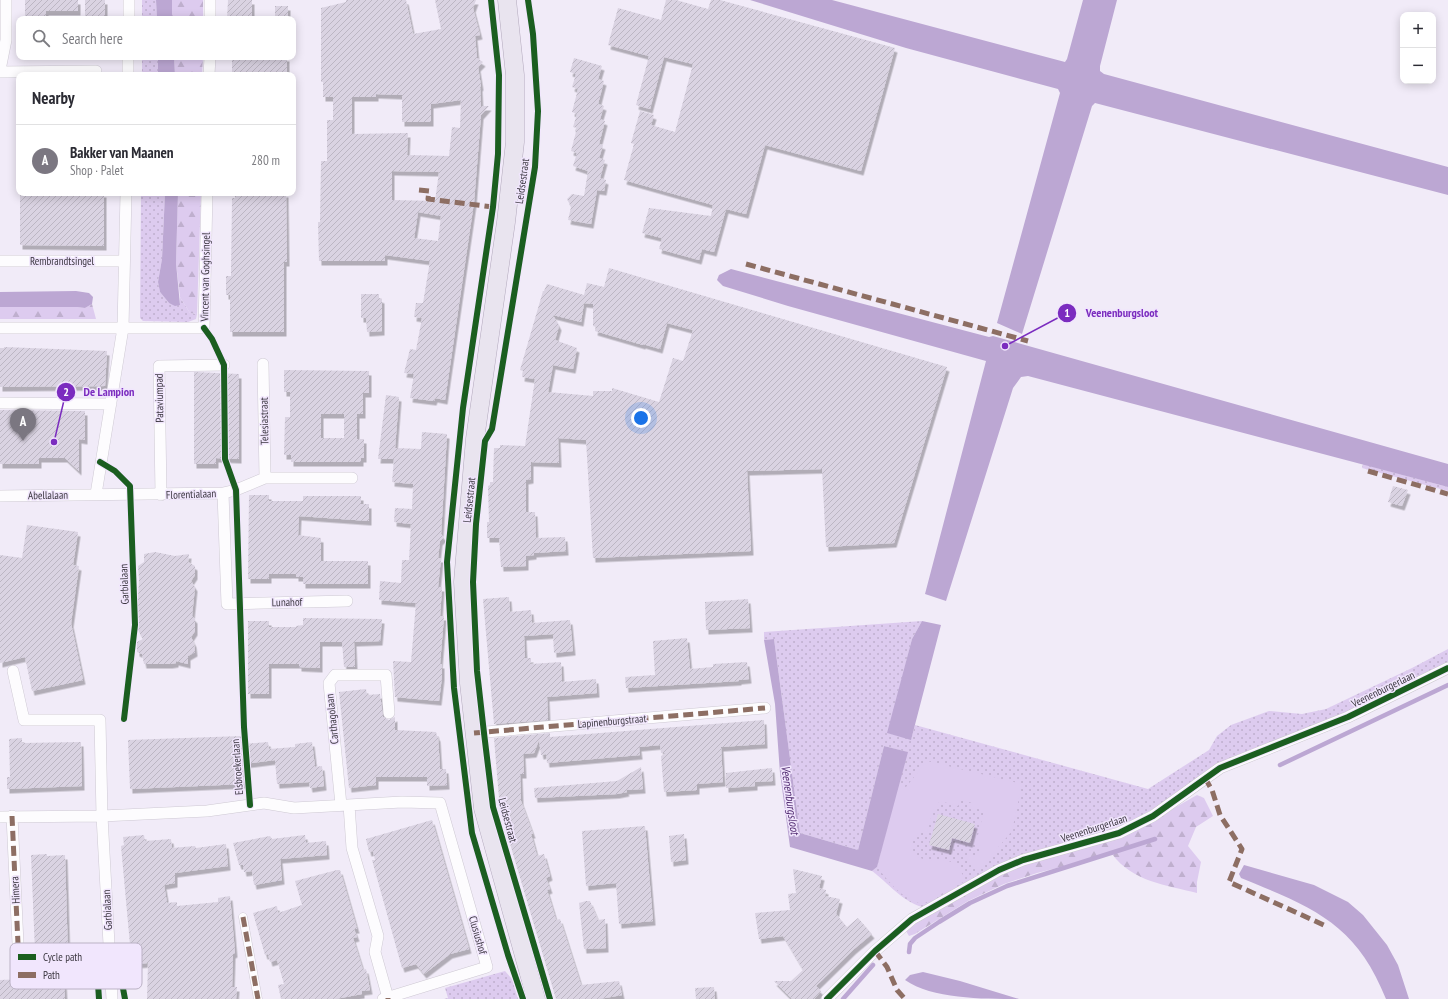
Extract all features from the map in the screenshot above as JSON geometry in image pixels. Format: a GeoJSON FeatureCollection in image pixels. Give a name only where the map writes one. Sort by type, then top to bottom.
{"type":"FeatureCollection","features":[{"type":"Feature","properties":{"kind":"main road","name":"Leidsestraat"},"geometry":{"type":"LineString","coordinates":[[507,0],[515,75],[514,149],[506,222],[478,410],[469,490],[463,575],[465,633],[474,734],[485,815],[536,999]]}},
{"type":"Feature","properties":{"kind":"street"},"geometry":{"type":"LineString","coordinates":[[6,0],[6,40],[0,71],[96,72]]}},
{"type":"Feature","properties":{"kind":"street"},"geometry":{"type":"LineString","coordinates":[[129,0],[129,16]]}},
{"type":"Feature","properties":{"kind":"street"},"geometry":{"type":"LineString","coordinates":[[210,0],[210,16]]}},
{"type":"Feature","properties":{"kind":"street"},"geometry":{"type":"LineString","coordinates":[[128,60],[128,72]]}},
{"type":"Feature","properties":{"kind":"street"},"geometry":{"type":"LineString","coordinates":[[209,72],[210,60]]}},
{"type":"Feature","properties":{"kind":"street"},"geometry":{"type":"LineString","coordinates":[[96,494],[123,328],[126,196]]}},
{"type":"Feature","properties":{"kind":"street","name":"Vincent van Goghsingel"},"geometry":{"type":"LineString","coordinates":[[123,328],[204,328],[207,196]]}},
{"type":"Feature","properties":{"kind":"street","name":"Rembrandtsingel"},"geometry":{"type":"LineString","coordinates":[[0,261],[124,261]]}},
{"type":"Feature","properties":{"kind":"street"},"geometry":{"type":"LineString","coordinates":[[0,328],[123,328]]}},
{"type":"Feature","properties":{"kind":"street","name":"Telesiastraat"},"geometry":{"type":"LineString","coordinates":[[263,364],[265,478]]}},
{"type":"Feature","properties":{"kind":"street","name":"Pataviumpad"},"geometry":{"type":"LineString","coordinates":[[161,495],[159,366],[224,365]]}},
{"type":"Feature","properties":{"kind":"street"},"geometry":{"type":"LineString","coordinates":[[0,403],[111,404]]}},
{"type":"Feature","properties":{"kind":"street"},"geometry":{"type":"LineString","coordinates":[[223,493],[236,490],[265,478],[352,478]]}},
{"type":"Feature","properties":{"kind":"street","name":"Florentialaan"},"geometry":{"type":"LineString","coordinates":[[96,494],[161,495],[223,493],[227,604]]}},
{"type":"Feature","properties":{"kind":"street","name":"Abellalaan"},"geometry":{"type":"LineString","coordinates":[[0,496],[96,494]]}},
{"type":"Feature","properties":{"kind":"street","name":"Lunahof"},"geometry":{"type":"LineString","coordinates":[[227,604],[347,601]]}},
{"type":"Feature","properties":{"kind":"street","name":"Veenenburgerlaan"},"geometry":{"type":"LineString","coordinates":[[827,999],[875,951],[912,919],[999,870],[1023,860],[1101,839],[1125,830],[1153,816],[1220,768],[1348,717],[1448,668]]}},
{"type":"Feature","properties":{"kind":"street","name":"Garbialaan"},"geometry":{"type":"LineString","coordinates":[[13,671],[24,720],[100,720],[102,816],[109,943]]}},
{"type":"Feature","properties":{"kind":"street","name":"Carthagolaan"},"geometry":{"type":"LineString","coordinates":[[345,805],[329,683],[335,675],[386,675],[389,713]]}},
{"type":"Feature","properties":{"kind":"street","name":"Lapinenburgstraat"},"geometry":{"type":"LineString","coordinates":[[474,734],[765,708]]}},
{"type":"Feature","properties":{"kind":"street","name":"Elsbroekerlaan"},"geometry":{"type":"LineString","coordinates":[[0,817],[102,816],[207,811],[264,803],[294,808],[345,805],[440,803]]}},
{"type":"Feature","properties":{"kind":"street","name":"Clusiushof"},"geometry":{"type":"LineString","coordinates":[[345,805],[352,848],[378,936],[375,952],[385,999],[487,967],[440,803]]}},
{"type":"Feature","properties":{"kind":"street","name":"Himera"},"geometry":{"type":"LineString","coordinates":[[12,816],[18,943]]}},
{"type":"Feature","properties":{"kind":"street"},"geometry":{"type":"LineString","coordinates":[[243,917],[258,999]]}},
{"type":"Feature","properties":{"kind":"street","name":"Garbialaan"},"geometry":{"type":"LineString","coordinates":[[111,989],[112,999]]}},
{"type":"Feature","properties":{"kind":"green space"},"geometry":{"type":"Polygon","coordinates":[[[142,0],[156,0],[157,16],[142,16],[142,0]]]}},
{"type":"Feature","properties":{"kind":"green space"},"geometry":{"type":"Polygon","coordinates":[[[172,0],[203,0],[203,16],[172,16],[172,0]]]}},
{"type":"Feature","properties":{"kind":"green space"},"geometry":{"type":"Polygon","coordinates":[[[142,60],[158,60],[158,72],[142,72],[142,60]]]}},
{"type":"Feature","properties":{"kind":"green space"},"geometry":{"type":"Polygon","coordinates":[[[174,60],[203,60],[202,72],[175,72],[174,60]]]}},
{"type":"Feature","properties":{"kind":"green space"},"geometry":{"type":"Polygon","coordinates":[[[141,196],[165,196],[162,259],[158,282],[160,292],[169,303],[180,305],[180,297],[190,313],[197,314],[196,319],[188,322],[143,321],[140,318],[141,196]]]}},
{"type":"Feature","properties":{"kind":"green space"},"geometry":{"type":"Polygon","coordinates":[[[178,196],[201,196],[197,314],[190,313],[180,297],[176,263],[178,196]]]}},
{"type":"Feature","properties":{"kind":"green space"},"geometry":{"type":"Polygon","coordinates":[[[92,304],[96,319],[0,319],[0,307],[85,308],[92,304]]]}},
{"type":"Feature","properties":{"kind":"green space"},"geometry":{"type":"Polygon","coordinates":[[[1363,464],[1448,487],[1448,491],[1362,468],[1363,464]]]}},
{"type":"Feature","properties":{"kind":"green space"},"geometry":{"type":"Polygon","coordinates":[[[922,621],[912,639],[888,733],[911,739],[915,725],[1148,789],[1209,750],[1217,736],[1231,725],[1269,711],[1302,714],[1326,709],[1448,649],[1448,664],[1373,701],[1280,739],[1126,824],[997,866],[922,907],[908,901],[872,871],[877,867],[907,752],[884,746],[858,850],[800,833],[774,639],[764,640],[764,632],[922,621]]]}},
{"type":"Feature","properties":{"kind":"green space"},"geometry":{"type":"Polygon","coordinates":[[[927,761],[1022,784],[1012,831],[979,870],[973,868],[967,859],[968,857],[978,857],[981,846],[971,842],[974,835],[978,835],[984,811],[972,807],[972,803],[961,799],[958,806],[940,801],[933,811],[927,832],[919,832],[916,835],[912,847],[913,851],[918,857],[923,859],[943,860],[956,865],[965,881],[923,904],[903,895],[891,884],[877,867],[898,786],[906,787],[927,761]]]}},
{"type":"Feature","properties":{"kind":"green space"},"geometry":{"type":"Polygon","coordinates":[[[1197,795],[1204,798],[1213,816],[1196,827],[1188,846],[1201,862],[1197,882],[1197,893],[1162,885],[1140,877],[1120,863],[1112,854],[1037,873],[1004,884],[968,901],[915,934],[909,936],[906,931],[917,922],[1000,876],[1027,864],[1127,835],[1197,795]]]}},
{"type":"Feature","properties":{"kind":"green space"},"geometry":{"type":"Polygon","coordinates":[[[505,971],[512,979],[518,999],[444,999],[448,998],[445,988],[505,971]]]}},
{"type":"Feature","properties":{"kind":"water"},"geometry":{"type":"Polygon","coordinates":[[[156,0],[172,0],[172,16],[157,16],[156,0]]]}},
{"type":"Feature","properties":{"kind":"water"},"geometry":{"type":"Polygon","coordinates":[[[750,0],[832,0],[1065,62],[1083,0],[1117,0],[1100,66],[1100,71],[1104,74],[1448,167],[1448,195],[1095,103],[1092,106],[1022,334],[997,323],[1060,93],[1058,89],[906,48],[750,0]]]}},
{"type":"Feature","properties":{"kind":"water"},"geometry":{"type":"Polygon","coordinates":[[[158,60],[174,60],[175,72],[158,72],[158,60]]]}},
{"type":"Feature","properties":{"kind":"water"},"geometry":{"type":"Polygon","coordinates":[[[165,196],[178,196],[176,263],[180,305],[175,306],[169,303],[160,292],[158,282],[162,259],[165,196]]]}},
{"type":"Feature","properties":{"kind":"water"},"geometry":{"type":"Polygon","coordinates":[[[731,269],[989,337],[993,336],[1448,464],[1448,487],[1028,376],[1021,377],[1013,388],[946,601],[925,594],[986,361],[788,306],[723,286],[717,280],[719,275],[731,269]]]}},
{"type":"Feature","properties":{"kind":"water"},"geometry":{"type":"Polygon","coordinates":[[[76,291],[89,293],[93,297],[92,304],[85,308],[0,307],[0,292],[76,291]]]}},
{"type":"Feature","properties":{"kind":"water"},"geometry":{"type":"Polygon","coordinates":[[[922,621],[941,625],[911,740],[887,733],[912,639],[922,621]]]}},
{"type":"Feature","properties":{"kind":"water"},"geometry":{"type":"Polygon","coordinates":[[[774,639],[800,833],[858,850],[884,746],[908,752],[877,867],[872,871],[790,847],[780,773],[775,704],[764,640],[774,639]]]}},
{"type":"Feature","properties":{"kind":"water"},"geometry":{"type":"Polygon","coordinates":[[[1244,865],[1314,885],[1348,902],[1363,915],[1387,945],[1398,965],[1409,999],[1386,999],[1374,973],[1361,952],[1346,935],[1329,921],[1310,909],[1289,898],[1241,878],[1239,874],[1244,865]]]}},
{"type":"Feature","properties":{"kind":"water"},"geometry":{"type":"Polygon","coordinates":[[[923,972],[960,981],[1019,999],[959,997],[929,991],[905,980],[910,975],[923,972]]]}},
{"type":"Feature","properties":{"kind":"building"},"geometry":{"type":"Polygon","coordinates":[[[25,0],[78,0],[78,11],[46,11],[46,16],[25,16],[25,0]]]}},
{"type":"Feature","properties":{"kind":"building"},"geometry":{"type":"Polygon","coordinates":[[[85,0],[105,0],[105,16],[85,16],[85,0]]]}},
{"type":"Feature","properties":{"kind":"building"},"geometry":{"type":"Polygon","coordinates":[[[228,0],[252,0],[252,16],[227,16],[228,0]]]}},
{"type":"Feature","properties":{"kind":"building"},"geometry":{"type":"Polygon","coordinates":[[[346,0],[406,0],[413,34],[441,29],[435,0],[476,0],[473,8],[480,35],[475,36],[477,58],[483,62],[478,67],[481,86],[481,106],[489,106],[481,115],[474,202],[445,400],[435,398],[434,401],[410,398],[414,374],[404,373],[410,349],[416,350],[422,318],[414,317],[416,303],[423,303],[430,261],[385,255],[385,261],[319,261],[318,222],[320,222],[321,161],[327,161],[327,120],[333,120],[333,97],[323,97],[323,82],[321,82],[321,8],[346,2],[346,0]],[[376,94],[376,97],[352,97],[352,134],[408,133],[407,155],[449,156],[452,127],[460,128],[461,100],[431,104],[431,122],[402,122],[402,95],[376,94]],[[392,171],[392,200],[435,201],[439,172],[392,171]],[[418,212],[414,238],[438,241],[441,216],[418,212]]]}},
{"type":"Feature","properties":{"kind":"building"},"geometry":{"type":"Polygon","coordinates":[[[666,0],[676,0],[708,9],[711,0],[720,0],[895,48],[861,171],[765,145],[746,214],[726,209],[714,252],[702,249],[699,260],[659,249],[662,238],[642,233],[649,208],[711,216],[713,205],[624,180],[634,144],[631,143],[640,111],[654,115],[651,125],[675,132],[693,64],[664,57],[650,109],[636,105],[649,56],[608,45],[618,8],[661,20],[666,0]]]}},
{"type":"Feature","properties":{"kind":"building"},"geometry":{"type":"Polygon","coordinates":[[[275,6],[288,6],[288,16],[275,16],[275,6]]]}},
{"type":"Feature","properties":{"kind":"building"},"geometry":{"type":"Polygon","coordinates":[[[574,58],[602,66],[598,79],[604,81],[598,104],[604,106],[600,119],[605,121],[599,144],[603,145],[599,158],[605,160],[600,178],[606,180],[604,191],[597,190],[591,224],[568,220],[571,207],[567,199],[572,194],[584,196],[588,171],[573,166],[577,153],[571,151],[577,128],[573,127],[577,114],[572,112],[578,89],[572,87],[576,74],[570,72],[574,58]]]}},
{"type":"Feature","properties":{"kind":"building"},"geometry":{"type":"Polygon","coordinates":[[[232,60],[287,60],[287,72],[232,72],[232,60]]]}},
{"type":"Feature","properties":{"kind":"building"},"geometry":{"type":"Polygon","coordinates":[[[20,196],[104,196],[104,246],[20,245],[20,196]]]}},
{"type":"Feature","properties":{"kind":"building"},"geometry":{"type":"Polygon","coordinates":[[[235,196],[286,196],[287,262],[284,262],[284,332],[230,332],[230,295],[226,295],[226,276],[231,276],[232,198],[235,198],[235,196]]]}},
{"type":"Feature","properties":{"kind":"building"},"geometry":{"type":"Polygon","coordinates":[[[609,268],[947,367],[894,543],[826,547],[822,469],[747,471],[751,551],[593,558],[586,440],[558,438],[559,463],[531,462],[531,479],[526,480],[526,512],[535,512],[536,538],[565,537],[566,551],[534,553],[534,555],[526,556],[526,566],[501,567],[499,538],[487,538],[487,522],[489,522],[488,486],[490,485],[490,482],[493,482],[494,448],[500,448],[500,445],[525,446],[535,379],[522,377],[523,371],[520,370],[543,291],[547,284],[584,295],[587,283],[604,287],[609,268]],[[584,303],[581,322],[553,315],[559,326],[555,340],[577,348],[573,369],[553,365],[548,392],[593,396],[593,391],[612,391],[612,388],[659,402],[673,358],[683,361],[693,330],[667,323],[660,349],[643,345],[595,331],[596,327],[593,326],[593,304],[584,303]]]}},
{"type":"Feature","properties":{"kind":"building"},"geometry":{"type":"Polygon","coordinates":[[[361,294],[379,294],[379,298],[382,299],[382,331],[367,332],[366,318],[361,318],[361,294]]]}},
{"type":"Feature","properties":{"kind":"building"},"geometry":{"type":"Polygon","coordinates":[[[0,348],[107,351],[105,386],[0,387],[0,348]]]}},
{"type":"Feature","properties":{"kind":"building"},"geometry":{"type":"Polygon","coordinates":[[[284,370],[369,371],[369,393],[363,393],[363,414],[357,414],[357,439],[364,439],[364,458],[361,458],[361,462],[291,462],[291,455],[284,455],[285,417],[290,417],[290,392],[284,392],[284,370]],[[321,414],[321,438],[344,438],[344,414],[321,414]]]}},
{"type":"Feature","properties":{"kind":"building"},"geometry":{"type":"Polygon","coordinates":[[[194,372],[239,374],[239,459],[216,458],[216,464],[194,464],[194,372]]]}},
{"type":"Feature","properties":{"kind":"building"},"geometry":{"type":"Polygon","coordinates":[[[386,395],[399,397],[395,448],[421,449],[422,432],[447,434],[441,534],[444,537],[440,541],[438,558],[441,558],[438,587],[442,587],[440,616],[444,616],[440,664],[442,664],[442,676],[439,701],[395,697],[393,661],[411,662],[416,603],[379,600],[380,581],[401,583],[402,560],[409,560],[411,524],[394,522],[395,508],[412,509],[413,484],[392,482],[394,459],[378,459],[386,395]]]}},
{"type":"Feature","properties":{"kind":"building"},"geometry":{"type":"Polygon","coordinates":[[[0,410],[85,411],[85,440],[79,439],[79,471],[65,458],[39,458],[39,464],[0,464],[0,410]]]}},
{"type":"Feature","properties":{"kind":"building"},"geometry":{"type":"Polygon","coordinates":[[[1393,486],[1408,490],[1402,506],[1388,502],[1393,486]]]}},
{"type":"Feature","properties":{"kind":"building"},"geometry":{"type":"Polygon","coordinates":[[[249,495],[269,495],[269,501],[303,501],[303,496],[361,496],[361,504],[369,504],[369,521],[299,516],[298,535],[321,538],[321,561],[368,561],[368,584],[303,584],[303,577],[296,577],[296,574],[269,574],[269,579],[248,579],[249,495]]]}},
{"type":"Feature","properties":{"kind":"building"},"geometry":{"type":"Polygon","coordinates":[[[27,525],[78,532],[73,565],[79,566],[71,623],[83,680],[32,691],[25,657],[0,663],[0,555],[22,558],[27,525]]]}},
{"type":"Feature","properties":{"kind":"building"},"geometry":{"type":"Polygon","coordinates":[[[155,552],[175,556],[189,554],[188,562],[195,566],[195,575],[191,581],[195,587],[192,616],[195,619],[195,631],[191,637],[194,643],[195,652],[188,656],[188,664],[176,661],[176,663],[170,664],[144,664],[142,654],[137,652],[137,642],[143,639],[138,630],[139,618],[137,618],[139,579],[138,566],[144,562],[144,554],[155,552]]]}},
{"type":"Feature","properties":{"kind":"building"},"geometry":{"type":"Polygon","coordinates":[[[509,597],[510,612],[531,610],[532,623],[570,620],[573,651],[554,653],[553,634],[524,636],[525,658],[531,658],[531,664],[561,662],[562,682],[596,679],[597,693],[547,697],[548,720],[494,724],[483,599],[509,597]]]}},
{"type":"Feature","properties":{"kind":"building"},"geometry":{"type":"Polygon","coordinates":[[[748,599],[750,628],[706,630],[705,602],[748,599]]]}},
{"type":"Feature","properties":{"kind":"building"},"geometry":{"type":"Polygon","coordinates":[[[303,618],[382,619],[380,641],[354,642],[355,667],[344,667],[342,642],[320,642],[320,668],[299,667],[299,664],[269,664],[269,694],[248,694],[248,621],[269,621],[269,627],[296,627],[303,625],[303,618]]]}},
{"type":"Feature","properties":{"kind":"building"},"geometry":{"type":"Polygon","coordinates":[[[687,638],[690,669],[713,667],[713,664],[747,662],[749,679],[739,681],[626,688],[625,677],[655,675],[653,641],[687,638]]]}},
{"type":"Feature","properties":{"kind":"building"},"geometry":{"type":"Polygon","coordinates":[[[366,689],[367,695],[380,694],[383,717],[389,720],[395,717],[395,730],[436,732],[438,737],[440,769],[446,769],[447,785],[427,786],[427,777],[376,777],[376,785],[349,788],[339,692],[366,689]]]}},
{"type":"Feature","properties":{"kind":"building"},"geometry":{"type":"Polygon","coordinates":[[[764,720],[765,744],[721,747],[723,782],[697,784],[697,790],[664,792],[661,756],[666,753],[661,753],[660,745],[639,747],[640,755],[547,763],[546,754],[541,755],[539,740],[534,753],[523,754],[524,774],[520,774],[521,801],[533,834],[531,834],[537,856],[544,854],[550,876],[546,878],[550,889],[547,890],[556,920],[560,919],[581,985],[619,981],[622,995],[599,999],[556,999],[500,810],[494,738],[550,733],[550,737],[764,720]]]}},
{"type":"Feature","properties":{"kind":"building"},"geometry":{"type":"Polygon","coordinates":[[[242,736],[242,744],[268,742],[269,749],[295,747],[295,744],[312,742],[315,767],[322,766],[324,786],[310,788],[309,782],[277,784],[275,760],[243,764],[244,784],[130,789],[128,740],[242,736]]]}},
{"type":"Feature","properties":{"kind":"building"},"geometry":{"type":"Polygon","coordinates":[[[22,738],[22,743],[81,742],[82,786],[7,789],[7,777],[10,777],[9,739],[22,738]]]}},
{"type":"Feature","properties":{"kind":"building"},"geometry":{"type":"Polygon","coordinates":[[[641,767],[643,789],[626,790],[627,792],[617,794],[535,798],[534,788],[617,781],[641,767]]]}},
{"type":"Feature","properties":{"kind":"building"},"geometry":{"type":"Polygon","coordinates":[[[772,768],[773,781],[755,782],[755,786],[726,788],[726,773],[772,768]]]}},
{"type":"Feature","properties":{"kind":"building"},"geometry":{"type":"Polygon","coordinates":[[[938,814],[975,824],[970,843],[952,838],[949,850],[929,845],[938,814]]]}},
{"type":"Feature","properties":{"kind":"building"},"geometry":{"type":"Polygon","coordinates":[[[432,820],[469,949],[450,954],[424,974],[416,964],[402,968],[372,860],[375,860],[373,851],[369,852],[366,839],[432,820]]]}},
{"type":"Feature","properties":{"kind":"building"},"geometry":{"type":"Polygon","coordinates":[[[645,826],[653,921],[619,924],[616,883],[586,886],[582,831],[645,826]]]}},
{"type":"Feature","properties":{"kind":"building"},"geometry":{"type":"Polygon","coordinates":[[[684,834],[686,860],[671,862],[669,836],[684,834]]]}},
{"type":"Feature","properties":{"kind":"building"},"geometry":{"type":"Polygon","coordinates":[[[144,835],[145,841],[171,839],[172,848],[195,846],[196,848],[226,844],[228,866],[175,873],[175,883],[164,885],[167,903],[177,902],[177,906],[218,902],[218,898],[230,896],[235,953],[233,954],[232,987],[237,987],[236,999],[147,999],[148,963],[142,963],[142,943],[130,943],[121,846],[124,845],[123,837],[144,835]]]}},
{"type":"Feature","properties":{"kind":"building"},"geometry":{"type":"Polygon","coordinates":[[[305,835],[306,843],[326,841],[327,855],[280,859],[282,880],[254,885],[252,871],[244,872],[243,865],[239,865],[233,843],[270,836],[272,839],[305,835]]]}},
{"type":"Feature","properties":{"kind":"building"},"geometry":{"type":"Polygon","coordinates":[[[31,855],[65,855],[68,943],[35,943],[31,855]]]}},
{"type":"Feature","properties":{"kind":"building"},"geometry":{"type":"Polygon","coordinates":[[[793,869],[822,876],[819,888],[826,890],[825,896],[840,899],[836,914],[847,927],[858,918],[872,934],[854,949],[816,986],[821,991],[814,999],[792,999],[774,981],[791,981],[803,970],[783,936],[759,939],[755,913],[790,910],[788,894],[796,893],[793,869]]]}},
{"type":"Feature","properties":{"kind":"building"},"geometry":{"type":"Polygon","coordinates":[[[340,870],[357,929],[354,929],[357,937],[353,938],[363,970],[366,969],[370,990],[362,991],[362,994],[335,999],[281,999],[278,985],[284,984],[277,960],[270,962],[268,954],[265,955],[253,913],[277,906],[278,913],[302,905],[295,881],[340,870]]]}},
{"type":"Feature","properties":{"kind":"building"},"geometry":{"type":"Polygon","coordinates":[[[590,901],[598,920],[605,919],[606,948],[584,949],[579,903],[590,901]]]}},
{"type":"Feature","properties":{"kind":"building"},"geometry":{"type":"Polygon","coordinates":[[[0,980],[10,980],[10,989],[65,989],[65,999],[0,999],[0,980]]]}},
{"type":"Feature","properties":{"kind":"building"},"geometry":{"type":"Polygon","coordinates":[[[714,987],[715,999],[696,999],[695,988],[714,987]]]}},
{"type":"Feature","properties":{"kind":"waterway"},"geometry":{"type":"LineString","coordinates":[[1280,765],[1448,685]]}},
{"type":"Feature","properties":{"kind":"waterway"},"geometry":{"type":"LineString","coordinates":[[909,952],[910,944],[915,938],[970,903],[1007,886],[1155,839]]}},
{"type":"Feature","properties":{"kind":"waterway"},"geometry":{"type":"LineString","coordinates":[[843,999],[873,965]]}},
{"type":"Feature","properties":{"kind":"marked path"},"geometry":{"type":"LineString","coordinates":[[419,190],[429,191],[428,199],[493,207]]}},
{"type":"Feature","properties":{"kind":"marked path"},"geometry":{"type":"LineString","coordinates":[[746,264],[1028,341]]}},
{"type":"Feature","properties":{"kind":"marked path"},"geometry":{"type":"LineString","coordinates":[[1368,471],[1448,494]]}},
{"type":"Feature","properties":{"kind":"marked path"},"geometry":{"type":"LineString","coordinates":[[474,733],[765,708]]}},
{"type":"Feature","properties":{"kind":"marked path"},"geometry":{"type":"LineString","coordinates":[[1205,778],[1212,790],[1220,815],[1242,849],[1229,882],[1326,926]]}},
{"type":"Feature","properties":{"kind":"marked path"},"geometry":{"type":"LineString","coordinates":[[12,816],[18,943]]}},
{"type":"Feature","properties":{"kind":"marked path"},"geometry":{"type":"LineString","coordinates":[[243,917],[258,999]]}},
{"type":"Feature","properties":{"kind":"marked path"},"geometry":{"type":"LineString","coordinates":[[875,951],[887,967],[897,990],[905,999]]}},
{"type":"Feature","properties":{"kind":"cycle path"},"geometry":{"type":"LineString","coordinates":[[491,0],[499,75],[498,154],[493,207],[463,408],[447,562],[454,688],[472,833],[508,955],[523,999]]}},
{"type":"Feature","properties":{"kind":"cycle path"},"geometry":{"type":"LineString","coordinates":[[528,0],[533,34],[538,111],[535,167],[492,429],[485,441],[476,524],[473,582],[477,671],[493,807],[550,999]]}},
{"type":"Feature","properties":{"kind":"cycle path"},"geometry":{"type":"LineString","coordinates":[[204,328],[212,339],[224,365],[225,459],[236,490],[244,727],[250,805]]}},
{"type":"Feature","properties":{"kind":"cycle path"},"geometry":{"type":"LineString","coordinates":[[100,462],[115,471],[130,486],[135,625],[124,719]]}},
{"type":"Feature","properties":{"kind":"cycle path"},"geometry":{"type":"LineString","coordinates":[[827,999],[875,951],[912,919],[999,870],[1023,860],[1119,833],[1153,816],[1220,768],[1348,717],[1448,668]]}},
{"type":"Feature","properties":{"kind":"cycle path"},"geometry":{"type":"LineString","coordinates":[[98,989],[99,999]]}},
{"type":"Feature","properties":{"kind":"cycle path"},"geometry":{"type":"LineString","coordinates":[[123,989],[125,999]]}},
{"type":"Feature","properties":{"kind":"place","name":"Veenenburgsloot"},"geometry":{"type":"Point","coordinates":[1005,346]}},
{"type":"Feature","properties":{"kind":"place","name":"Bakker van Maanen"},"geometry":{"type":"Point","coordinates":[23,441]}},
{"type":"Feature","properties":{"kind":"place","name":"De Lampion"},"geometry":{"type":"Point","coordinates":[54,442]}}]}
